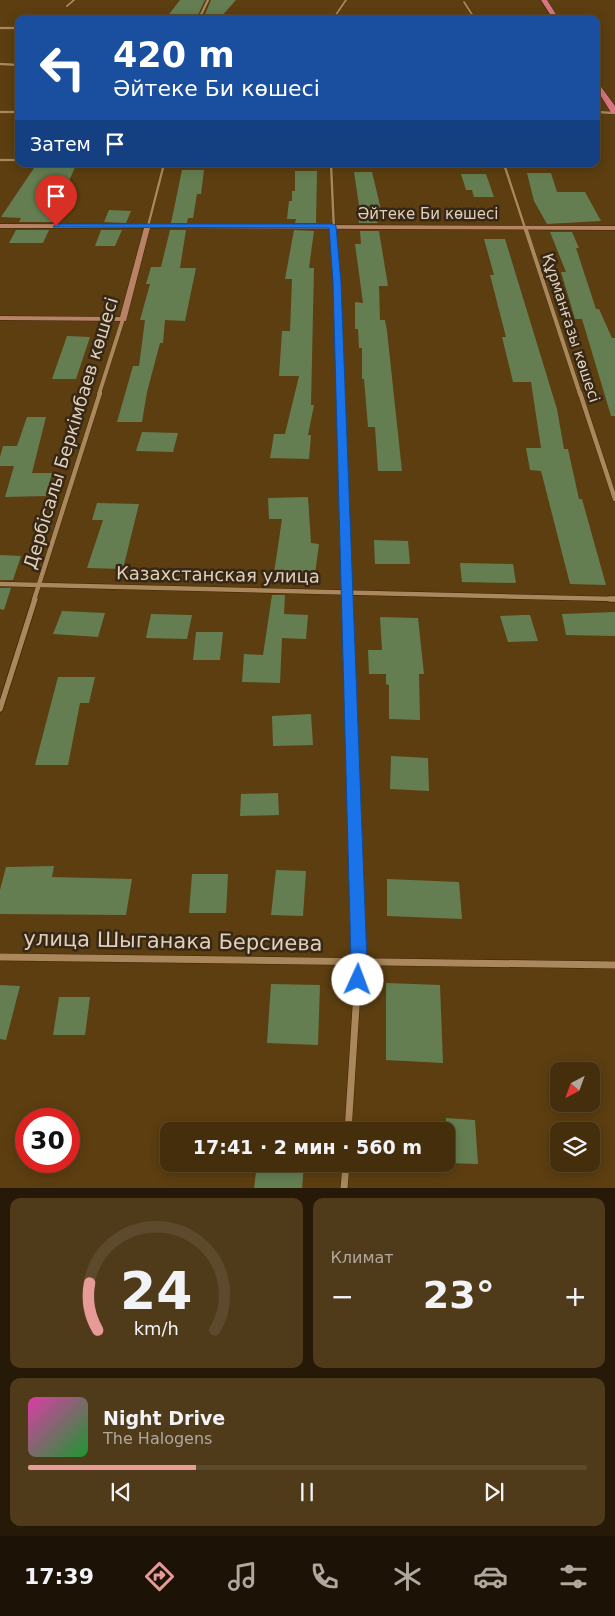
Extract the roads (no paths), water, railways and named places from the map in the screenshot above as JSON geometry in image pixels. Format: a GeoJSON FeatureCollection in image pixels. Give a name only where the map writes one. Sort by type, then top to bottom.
{"type":"FeatureCollection","features":[{"type":"Feature","properties":{"kind":"highway"},"geometry":{"type":"LineString","coordinates":[[544,0],[553,15]]}},
{"type":"Feature","properties":{"kind":"highway"},"geometry":{"type":"LineString","coordinates":[[600,88],[615,112]]}},
{"type":"Feature","properties":{"kind":"main road","name":"Әйтеке Би көшесі"},"geometry":{"type":"LineString","coordinates":[[0,226],[615,228]]}},
{"type":"Feature","properties":{"kind":"main road","name":"Дербісалы Беркімбаев көшесі"},"geometry":{"type":"LineString","coordinates":[[123,319],[148,226]]}},
{"type":"Feature","properties":{"kind":"main road"},"geometry":{"type":"LineString","coordinates":[[0,318],[123,319]]}},
{"type":"Feature","properties":{"kind":"street"},"geometry":{"type":"LineString","coordinates":[[201,15],[208,0]]}},
{"type":"Feature","properties":{"kind":"street"},"geometry":{"type":"LineString","coordinates":[[0,28],[15,28]]}},
{"type":"Feature","properties":{"kind":"street"},"geometry":{"type":"LineString","coordinates":[[0,64],[15,64]]}},
{"type":"Feature","properties":{"kind":"street"},"geometry":{"type":"LineString","coordinates":[[0,112],[15,112]]}},
{"type":"Feature","properties":{"kind":"street"},"geometry":{"type":"LineString","coordinates":[[600,112],[615,112]]}},
{"type":"Feature","properties":{"kind":"street"},"geometry":{"type":"LineString","coordinates":[[0,160],[15,160]]}},
{"type":"Feature","properties":{"kind":"street","name":"Дербісалы Беркімбаев көшесі"},"geometry":{"type":"LineString","coordinates":[[148,226],[163,167]]}},
{"type":"Feature","properties":{"kind":"street"},"geometry":{"type":"LineString","coordinates":[[331,167],[337,282],[359,961],[349,1122]]}},
{"type":"Feature","properties":{"kind":"street","name":"Құрманғазы көшесі"},"geometry":{"type":"LineString","coordinates":[[505,167],[615,499]]}},
{"type":"Feature","properties":{"kind":"street","name":"Дербісалы Беркімбаев көшесі"},"geometry":{"type":"LineString","coordinates":[[0,709],[123,319]]}},
{"type":"Feature","properties":{"kind":"street","name":"Казахстанская улица"},"geometry":{"type":"LineString","coordinates":[[0,584],[615,599]]}},
{"type":"Feature","properties":{"kind":"street","name":"улица Шыганака Берсиева"},"geometry":{"type":"LineString","coordinates":[[0,957],[615,965]]}},
{"type":"Feature","properties":{"kind":"street"},"geometry":{"type":"LineString","coordinates":[[344,1188],[345,1172]]}},
{"type":"Feature","properties":{"kind":"lane"},"geometry":{"type":"LineString","coordinates":[[67,6],[74,0]]}},
{"type":"Feature","properties":{"kind":"lane"},"geometry":{"type":"LineString","coordinates":[[336,15],[346,0]]}},
{"type":"Feature","properties":{"kind":"lane"},"geometry":{"type":"LineString","coordinates":[[464,2],[472,15]]}}]}
